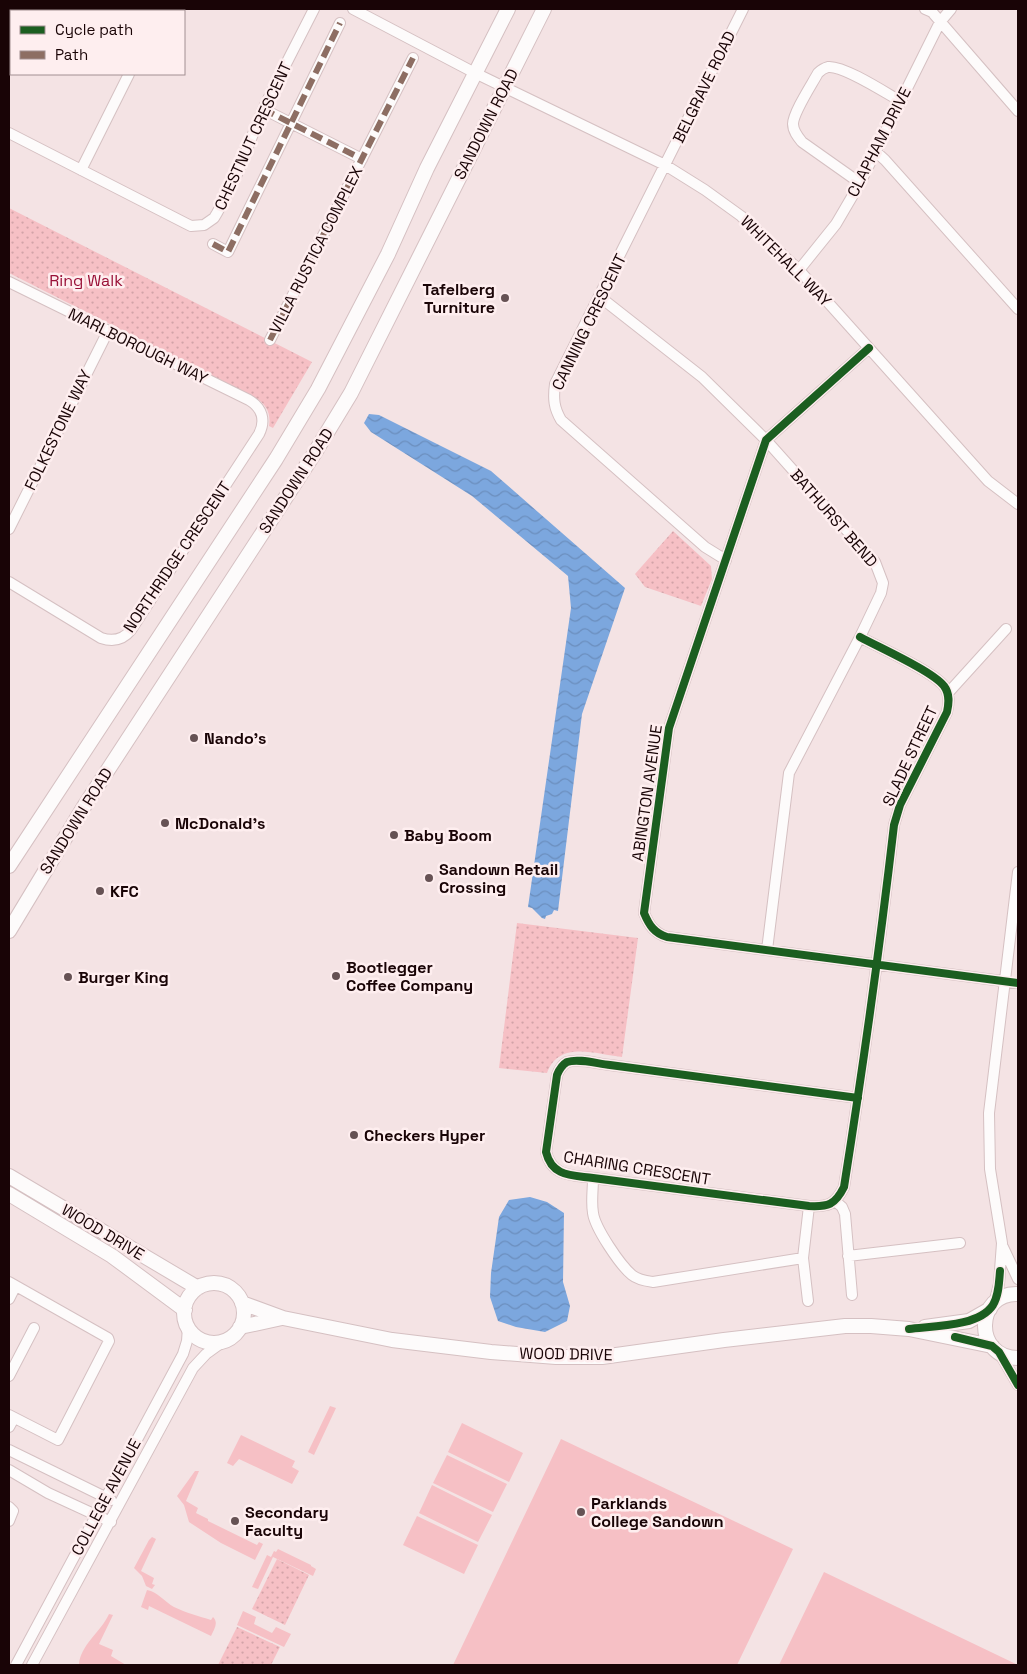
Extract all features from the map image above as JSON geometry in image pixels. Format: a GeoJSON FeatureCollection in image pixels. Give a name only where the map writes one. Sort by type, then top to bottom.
{"type":"FeatureCollection","features":[{"type":"Feature","properties":{"kind":"main road","name":"SANDOWN ROAD"},"geometry":{"type":"LineString","coordinates":[[9,866],[276,459],[314,396],[345,340],[388,254],[418,186],[508,9]]}},
{"type":"Feature","properties":{"kind":"main road","name":"SANDOWN ROAD"},"geometry":{"type":"LineString","coordinates":[[9,931],[85,805],[320,444],[355,384],[544,9]]}},
{"type":"Feature","properties":{"kind":"main road","name":"WOOD DRIVE"},"geometry":{"type":"LineString","coordinates":[[9,1176],[198,1288]]}},
{"type":"Feature","properties":{"kind":"main road","name":"WOOD DRIVE"},"geometry":{"type":"LineString","coordinates":[[9,1194],[112,1256],[185,1310]]}},
{"type":"Feature","properties":{"kind":"main road"},"geometry":{"type":"LineString","coordinates":[[210,1284],[223,1284],[234,1291],[242,1303],[244,1316],[240,1328],[232,1337],[224,1341],[212,1342],[196,1336],[188,1327],[185,1310],[189,1297],[198,1288],[210,1284]]}},
{"type":"Feature","properties":{"kind":"main road","name":"WOOD DRIVE"},"geometry":{"type":"LineString","coordinates":[[909,1329],[969,1321],[1005,1296],[1018,1294]]}},
{"type":"Feature","properties":{"kind":"main road","name":"WOOD DRIVE"},"geometry":{"type":"LineString","coordinates":[[242,1303],[283,1318],[392,1340],[491,1352],[556,1357],[602,1357],[836,1327],[871,1326],[909,1329],[955,1337],[995,1349],[1010,1357],[1018,1358]]}},
{"type":"Feature","properties":{"kind":"main road"},"geometry":{"type":"LineString","coordinates":[[992,1306],[986,1319],[985,1328],[988,1340],[995,1349]]}},
{"type":"Feature","properties":{"kind":"main road","name":"WOOD DRIVE"},"geometry":{"type":"LineString","coordinates":[[240,1328],[283,1318]]}},
{"type":"Feature","properties":{"kind":"street","name":"CHESTNUT CRESCENT"},"geometry":{"type":"LineString","coordinates":[[9,133],[191,226],[204,225],[214,218],[235,179],[264,109],[314,9]]}},
{"type":"Feature","properties":{"kind":"street","name":"WHITEHALL WAY"},"geometry":{"type":"LineString","coordinates":[[353,9],[475,73],[665,165],[740,216],[798,270],[988,481],[1018,504]]}},
{"type":"Feature","properties":{"kind":"street","name":"BELGRAVE ROAD"},"geometry":{"type":"LineString","coordinates":[[665,165],[743,9]]}},
{"type":"Feature","properties":{"kind":"street"},"geometry":{"type":"LineString","coordinates":[[925,9],[932,12],[1018,111]]}},
{"type":"Feature","properties":{"kind":"street","name":"CLAPHAM DRIVE"},"geometry":{"type":"LineString","coordinates":[[798,270],[836,224],[860,183],[940,22],[951,9]]}},
{"type":"Feature","properties":{"kind":"street"},"geometry":{"type":"LineString","coordinates":[[213,244],[228,252],[340,23]]}},
{"type":"Feature","properties":{"kind":"street","name":"VILLA RUSTICA COMPLEX"},"geometry":{"type":"LineString","coordinates":[[270,340],[413,58]]}},
{"type":"Feature","properties":{"kind":"street"},"geometry":{"type":"LineString","coordinates":[[860,183],[810,148],[797,136],[793,123],[798,110],[818,73],[828,67],[842,70],[900,101]]}},
{"type":"Feature","properties":{"kind":"street"},"geometry":{"type":"LineString","coordinates":[[81,170],[129,75]]}},
{"type":"Feature","properties":{"kind":"street","name":"VILLA RUSTICA COMPLEX"},"geometry":{"type":"LineString","coordinates":[[264,109],[362,160]]}},
{"type":"Feature","properties":{"kind":"street"},"geometry":{"type":"LineString","coordinates":[[875,152],[886,160],[1018,309]]}},
{"type":"Feature","properties":{"kind":"street","name":"CANNING CRESCENT"},"geometry":{"type":"LineString","coordinates":[[665,165],[555,384],[553,397],[561,420],[705,547],[726,560]]}},
{"type":"Feature","properties":{"kind":"street","name":"MARLBOROUGH WAY"},"geometry":{"type":"LineString","coordinates":[[9,282],[250,400],[258,406],[262,415]]}},
{"type":"Feature","properties":{"kind":"street","name":"BATHURST BEND"},"geometry":{"type":"LineString","coordinates":[[600,297],[702,377],[766,440],[875,562],[883,582],[881,593],[860,637],[790,773],[767,950]]}},
{"type":"Feature","properties":{"kind":"street","name":"FOLKESTONE WAY"},"geometry":{"type":"LineString","coordinates":[[9,529],[108,331]]}},
{"type":"Feature","properties":{"kind":"street","name":"ABINGTON AVENUE"},"geometry":{"type":"LineString","coordinates":[[869,348],[766,440],[669,728],[644,913],[650,926],[658,934],[667,937],[1018,983]]}},
{"type":"Feature","properties":{"kind":"street","name":"NORTHRIDGE CRESCENT"},"geometry":{"type":"LineString","coordinates":[[9,582],[101,638],[113,640],[124,636],[131,630],[259,434],[263,425],[262,415]]}},
{"type":"Feature","properties":{"kind":"street"},"geometry":{"type":"LineString","coordinates":[[948,693],[1006,629]]}},
{"type":"Feature","properties":{"kind":"street","name":"SLADE STREET"},"geometry":{"type":"LineString","coordinates":[[860,637],[932,675],[944,686],[948,693],[949,702],[947,712],[900,806],[894,825],[878,965]]}},
{"type":"Feature","properties":{"kind":"street"},"geometry":{"type":"LineString","coordinates":[[992,1306],[999,1284],[1002,1243],[990,1169],[989,1113],[1018,872]]}},
{"type":"Feature","properties":{"kind":"street"},"geometry":{"type":"LineString","coordinates":[[852,1295],[845,1214],[842,1207],[835,1201],[844,1187],[878,965]]}},
{"type":"Feature","properties":{"kind":"street","name":"CHARING CRESCENT"},"geometry":{"type":"LineString","coordinates":[[835,1201],[821,1206],[809,1206],[593,1178],[565,1174],[556,1170],[548,1160],[546,1152],[557,1075],[562,1066],[568,1062],[576,1061],[858,1098]]}},
{"type":"Feature","properties":{"kind":"street","name":"CHARING CRESCENT"},"geometry":{"type":"LineString","coordinates":[[593,1178],[593,1212],[595,1222],[605,1240],[627,1270],[637,1278],[653,1282],[802,1258]]}},
{"type":"Feature","properties":{"kind":"street"},"geometry":{"type":"LineString","coordinates":[[808,1301],[802,1258],[809,1206]]}},
{"type":"Feature","properties":{"kind":"street"},"geometry":{"type":"LineString","coordinates":[[848,1256],[960,1242]]}},
{"type":"Feature","properties":{"kind":"street"},"geometry":{"type":"LineString","coordinates":[[1002,1243],[1018,1279]]}},
{"type":"Feature","properties":{"kind":"street"},"geometry":{"type":"LineString","coordinates":[[9,1299],[12,1285],[108,1338],[109,1341],[58,1440],[11,1420]]}},
{"type":"Feature","properties":{"kind":"street","name":"COLLEGE AVENUE"},"geometry":{"type":"LineString","coordinates":[[16,1665],[183,1354],[187,1341],[188,1327]]}},
{"type":"Feature","properties":{"kind":"street"},"geometry":{"type":"LineString","coordinates":[[9,1376],[34,1328]]}},
{"type":"Feature","properties":{"kind":"street","name":"COLLEGE AVENUE"},"geometry":{"type":"LineString","coordinates":[[32,1665],[193,1368],[206,1354],[224,1341]]}},
{"type":"Feature","properties":{"kind":"street"},"geometry":{"type":"LineString","coordinates":[[995,1349],[1018,1385]]}},
{"type":"Feature","properties":{"kind":"street"},"geometry":{"type":"LineString","coordinates":[[9,1450],[120,1505]]}},
{"type":"Feature","properties":{"kind":"street"},"geometry":{"type":"LineString","coordinates":[[9,1470],[48,1493],[111,1522]]}},
{"type":"Feature","properties":{"kind":"street"},"geometry":{"type":"LineString","coordinates":[[9,1507],[13,1511],[9,1521]]}},
{"type":"Feature","properties":{"kind":"green space","name":"Ring Walk"},"geometry":{"type":"Polygon","coordinates":[[[9,208],[312,362],[273,428],[269,426],[267,410],[256,398],[9,273],[9,208]]]}},
{"type":"Feature","properties":{"kind":"green space"},"geometry":{"type":"Polygon","coordinates":[[[673,531],[711,566],[712,579],[701,606],[645,587],[635,574],[673,531]]]}},
{"type":"Feature","properties":{"kind":"green space"},"geometry":{"type":"Polygon","coordinates":[[[517,923],[638,938],[622,1057],[590,1052],[569,1053],[560,1056],[547,1073],[499,1068],[517,923]]]}},
{"type":"Feature","properties":{"kind":"green space"},"geometry":{"type":"Polygon","coordinates":[[[330,1406],[336,1408],[314,1455],[308,1452],[330,1406]]]}},
{"type":"Feature","properties":{"kind":"green space"},"geometry":{"type":"Polygon","coordinates":[[[462,1423],[523,1453],[509,1482],[448,1452],[462,1423]]]}},
{"type":"Feature","properties":{"kind":"green space"},"geometry":{"type":"Polygon","coordinates":[[[241,1435],[295,1461],[292,1467],[299,1471],[292,1484],[239,1459],[233,1466],[227,1463],[241,1435]]]}},
{"type":"Feature","properties":{"kind":"green space"},"geometry":{"type":"Polygon","coordinates":[[[561,1439],[793,1549],[737,1665],[453,1665],[561,1439]]]}},
{"type":"Feature","properties":{"kind":"green space"},"geometry":{"type":"Polygon","coordinates":[[[447,1455],[507,1484],[493,1512],[433,1483],[447,1455]]]}},
{"type":"Feature","properties":{"kind":"green space"},"geometry":{"type":"Polygon","coordinates":[[[195,1471],[199,1471],[186,1501],[198,1508],[196,1513],[208,1519],[208,1521],[257,1545],[259,1542],[263,1544],[255,1560],[221,1543],[189,1522],[184,1505],[177,1496],[195,1471]]]}},
{"type":"Feature","properties":{"kind":"green space"},"geometry":{"type":"Polygon","coordinates":[[[432,1485],[492,1515],[478,1542],[419,1513],[432,1485]]]}},
{"type":"Feature","properties":{"kind":"green space"},"geometry":{"type":"Polygon","coordinates":[[[417,1516],[478,1545],[464,1574],[403,1545],[417,1516]]]}},
{"type":"Feature","properties":{"kind":"green space"},"geometry":{"type":"Polygon","coordinates":[[[152,1537],[156,1539],[141,1571],[154,1578],[152,1584],[155,1585],[152,1589],[146,1586],[142,1576],[134,1568],[152,1537]]]}},
{"type":"Feature","properties":{"kind":"green space"},"geometry":{"type":"Polygon","coordinates":[[[278,1549],[311,1565],[316,1569],[313,1576],[273,1557],[258,1589],[252,1587],[267,1555],[271,1557],[274,1551],[276,1552],[278,1549]]]}},
{"type":"Feature","properties":{"kind":"green space"},"geometry":{"type":"Polygon","coordinates":[[[277,1559],[309,1575],[285,1625],[252,1609],[277,1559]]]}},
{"type":"Feature","properties":{"kind":"green space"},"geometry":{"type":"Polygon","coordinates":[[[824,1572],[1018,1665],[779,1665],[824,1572]]]}},
{"type":"Feature","properties":{"kind":"green space"},"geometry":{"type":"Polygon","coordinates":[[[147,1590],[188,1613],[211,1620],[213,1617],[216,1624],[211,1636],[149,1606],[148,1610],[141,1607],[147,1590]]]}},
{"type":"Feature","properties":{"kind":"green space"},"geometry":{"type":"Polygon","coordinates":[[[243,1611],[256,1617],[254,1624],[272,1633],[276,1627],[291,1634],[284,1647],[237,1625],[243,1611]]]}},
{"type":"Feature","properties":{"kind":"green space"},"geometry":{"type":"Polygon","coordinates":[[[109,1614],[113,1615],[99,1644],[113,1650],[111,1656],[126,1665],[79,1665],[83,1651],[109,1614]]]}},
{"type":"Feature","properties":{"kind":"green space"},"geometry":{"type":"Polygon","coordinates":[[[237,1627],[280,1647],[271,1665],[218,1665],[237,1627]]]}},
{"type":"Feature","properties":{"kind":"water"},"geometry":{"type":"Polygon","coordinates":[[[369,414],[379,415],[491,471],[625,588],[582,714],[558,911],[554,910],[545,919],[528,907],[571,608],[568,576],[472,496],[371,432],[364,423],[369,414]]]}},
{"type":"Feature","properties":{"kind":"water"},"geometry":{"type":"Polygon","coordinates":[[[530,1197],[547,1202],[564,1213],[563,1282],[570,1306],[567,1321],[545,1332],[516,1327],[498,1321],[490,1297],[491,1273],[499,1217],[509,1200],[530,1197]]]}},
{"type":"Feature","properties":{"kind":"marked path"},"geometry":{"type":"LineString","coordinates":[[213,244],[228,252],[340,23]]}},
{"type":"Feature","properties":{"kind":"marked path"},"geometry":{"type":"LineString","coordinates":[[270,340],[413,58]]}},
{"type":"Feature","properties":{"kind":"marked path"},"geometry":{"type":"LineString","coordinates":[[263,109],[362,159]]}},
{"type":"Feature","properties":{"kind":"cycle path"},"geometry":{"type":"LineString","coordinates":[[869,348],[766,440],[669,728],[644,913],[653,928],[667,937],[1018,983]]}},
{"type":"Feature","properties":{"kind":"cycle path"},"geometry":{"type":"LineString","coordinates":[[858,1098],[610,1065],[605,1064],[572,1061],[567,1062],[557,1075],[546,1152],[553,1166],[570,1175],[809,1206],[830,1204],[841,1193],[844,1187],[851,1142],[858,1097],[894,825],[900,805],[947,712],[949,702],[946,689],[938,680],[860,637]]}},
{"type":"Feature","properties":{"kind":"cycle path"},"geometry":{"type":"LineString","coordinates":[[909,1329],[942,1326],[977,1318],[993,1305],[1000,1271]]}},
{"type":"Feature","properties":{"kind":"cycle path"},"geometry":{"type":"LineString","coordinates":[[955,1337],[992,1346],[999,1352],[1018,1385]]}},
{"type":"Feature","properties":{"kind":"place","name":"Tafelberg Turniture"},"geometry":{"type":"Point","coordinates":[505,298]}},
{"type":"Feature","properties":{"kind":"place","name":"Nando's"},"geometry":{"type":"Point","coordinates":[194,738]}},
{"type":"Feature","properties":{"kind":"place","name":"McDonald's"},"geometry":{"type":"Point","coordinates":[165,823]}},
{"type":"Feature","properties":{"kind":"place","name":"Baby Boom"},"geometry":{"type":"Point","coordinates":[394,835]}},
{"type":"Feature","properties":{"kind":"place","name":"Sandown Retail Crossing"},"geometry":{"type":"Point","coordinates":[429,878]}},
{"type":"Feature","properties":{"kind":"place","name":"KFC"},"geometry":{"type":"Point","coordinates":[100,891]}},
{"type":"Feature","properties":{"kind":"place","name":"Bootlegger Coffee Company"},"geometry":{"type":"Point","coordinates":[336,976]}},
{"type":"Feature","properties":{"kind":"place","name":"Burger King"},"geometry":{"type":"Point","coordinates":[68,977]}},
{"type":"Feature","properties":{"kind":"place","name":"Checkers Hyper"},"geometry":{"type":"Point","coordinates":[354,1135]}},
{"type":"Feature","properties":{"kind":"place","name":"Parklands College Sandown"},"geometry":{"type":"Point","coordinates":[581,1512]}},
{"type":"Feature","properties":{"kind":"place","name":"Secondary Faculty"},"geometry":{"type":"Point","coordinates":[235,1521]}}]}
